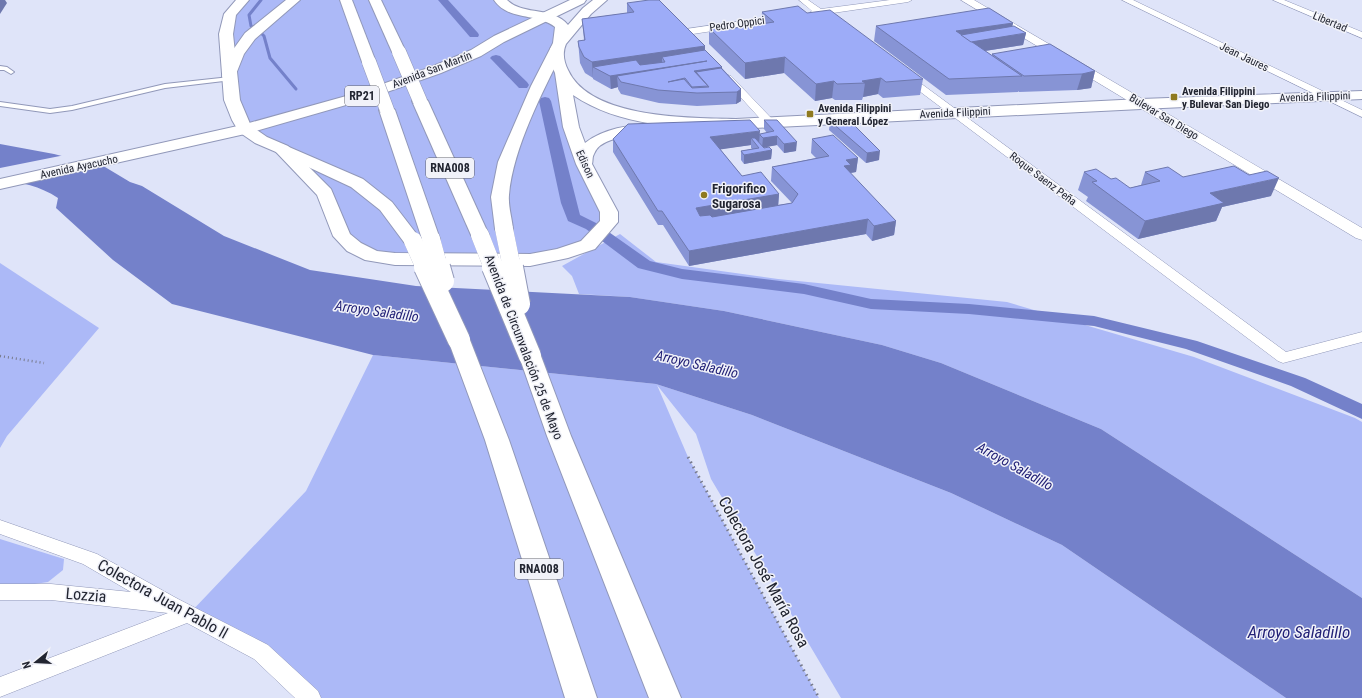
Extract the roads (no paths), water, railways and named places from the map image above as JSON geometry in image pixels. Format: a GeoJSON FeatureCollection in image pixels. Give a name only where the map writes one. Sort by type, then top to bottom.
{"type":"FeatureCollection","features":[{"type":"Feature","properties":{"kind":"main road"},"geometry":{"type":"LineString","coordinates":[[243,0],[230,14],[226,34],[232,100],[243,124],[260,140],[357,183],[386,206],[422,240]]}},
{"type":"Feature","properties":{"kind":"main road"},"geometry":{"type":"LineString","coordinates":[[230,77],[237,54],[250,36],[294,0]]}},
{"type":"Feature","properties":{"kind":"main road","name":"RNA008"},"geometry":{"type":"LineString","coordinates":[[346,0],[387,110],[422,240],[497,440],[581,698]]}},
{"type":"Feature","properties":{"kind":"main road","name":"Avenida de Circunvalación 25 de Mayo"},"geometry":{"type":"LineString","coordinates":[[375,0],[480,235],[530,356],[559,436],[665,698]]}},
{"type":"Feature","properties":{"kind":"main road"},"geometry":{"type":"LineString","coordinates":[[500,0],[507,7],[540,14],[555,20],[562,26],[558,46]]}},
{"type":"Feature","properties":{"kind":"main road","name":"Avenida San Martín"},"geometry":{"type":"LineString","coordinates":[[159,144],[362,96],[436,70],[476,54],[560,0]]}},
{"type":"Feature","properties":{"kind":"main road","name":"Avenida San Martín"},"geometry":{"type":"LineString","coordinates":[[540,14],[580,0]]}},
{"type":"Feature","properties":{"kind":"main road"},"geometry":{"type":"LineString","coordinates":[[558,46],[587,11],[601,0]]}},
{"type":"Feature","properties":{"kind":"main road","name":"RNA008"},"geometry":{"type":"LineString","coordinates":[[530,356],[504,229],[500,197],[506,162],[538,86],[558,46]]}},
{"type":"Feature","properties":{"kind":"main road","name":"Edison"},"geometry":{"type":"LineString","coordinates":[[282,149],[325,193],[342,236],[354,247],[372,256],[395,259],[530,260],[561,254],[588,245],[609,222],[609,212],[584,164],[571,128],[562,73],[557,62],[558,46]]}},
{"type":"Feature","properties":{"kind":"main road","name":"Avenida Filippini"},"geometry":{"type":"LineString","coordinates":[[562,73],[572,87],[592,100],[619,111],[661,120],[693,123],[736,124],[1141,104],[1362,95]]}},
{"type":"Feature","properties":{"kind":"main road"},"geometry":{"type":"LineString","coordinates":[[584,164],[585,155],[589,147],[599,140],[615,134],[640,130],[736,124]]}},
{"type":"Feature","properties":{"kind":"main road","name":"Avenida Ayacucho"},"geometry":{"type":"LineString","coordinates":[[0,173],[159,144]]}},
{"type":"Feature","properties":{"kind":"main road","name":"Avenida Ayacucho"},"geometry":{"type":"LineString","coordinates":[[0,184],[159,144]]}},
{"type":"Feature","properties":{"kind":"street"},"geometry":{"type":"LineString","coordinates":[[803,0],[844,31]]}},
{"type":"Feature","properties":{"kind":"street"},"geometry":{"type":"LineString","coordinates":[[803,15],[908,0]]}},
{"type":"Feature","properties":{"kind":"street","name":"Bulevar San Diego"},"geometry":{"type":"LineString","coordinates":[[966,0],[1362,235]]}},
{"type":"Feature","properties":{"kind":"street","name":"Jean Jaures"},"geometry":{"type":"LineString","coordinates":[[1126,0],[1362,114]]}},
{"type":"Feature","properties":{"kind":"street","name":"Libertad"},"geometry":{"type":"LineString","coordinates":[[1277,0],[1362,35]]}},
{"type":"Feature","properties":{"kind":"street","name":"Pedro Oppici"},"geometry":{"type":"LineString","coordinates":[[696,43],[683,29],[788,17]]}},
{"type":"Feature","properties":{"kind":"street"},"geometry":{"type":"LineString","coordinates":[[1350,30],[1362,28]]}},
{"type":"Feature","properties":{"kind":"street"},"geometry":{"type":"LineString","coordinates":[[722,71],[768,122]]}},
{"type":"Feature","properties":{"kind":"street","name":"Roque Saenz Peña"},"geometry":{"type":"LineString","coordinates":[[899,72],[1283,358],[1362,337]]}},
{"type":"Feature","properties":{"kind":"street","name":"Colectora Juan Pablo II"},"geometry":{"type":"LineString","coordinates":[[0,527],[90,559],[171,605],[261,652],[310,698]]}},
{"type":"Feature","properties":{"kind":"street","name":"Lozzia"},"geometry":{"type":"LineString","coordinates":[[0,592],[51,592],[171,605]]}},
{"type":"Feature","properties":{"kind":"street"},"geometry":{"type":"LineString","coordinates":[[0,687],[189,614]]}},
{"type":"Feature","properties":{"kind":"lane"},"geometry":{"type":"LineString","coordinates":[[0,68],[5,68],[11,72]]}},
{"type":"Feature","properties":{"kind":"lane"},"geometry":{"type":"LineString","coordinates":[[0,104],[50,111],[72,108],[165,86],[230,77]]}},
{"type":"Feature","properties":{"kind":"water","name":"Arroyo Saladillo"},"geometry":{"type":"Polygon","coordinates":[[[0,144],[54,154],[105,167],[130,182],[142,186],[224,236],[310,270],[416,286],[630,297],[724,311],[882,345],[941,363],[1101,429],[1362,598],[1362,698],[1286,698],[1062,545],[951,493],[752,415],[656,384],[373,355],[172,304],[113,260],[56,208],[58,198],[44,190],[30,185],[0,180],[0,144]]]}},
{"type":"Feature","properties":{"kind":"waterway"},"geometry":{"type":"LineString","coordinates":[[254,28],[251,26],[249,15],[261,0]]}},
{"type":"Feature","properties":{"kind":"waterway"},"geometry":{"type":"LineString","coordinates":[[443,0],[474,35]]}},
{"type":"Feature","properties":{"kind":"waterway"},"geometry":{"type":"LineString","coordinates":[[261,33],[264,36],[270,58],[296,89]]}},
{"type":"Feature","properties":{"kind":"waterway"},"geometry":{"type":"LineString","coordinates":[[496,58],[523,85]]}},
{"type":"Feature","properties":{"kind":"waterway"},"geometry":{"type":"LineString","coordinates":[[545,101],[568,203],[573,218],[591,226],[644,265],[682,274],[804,289],[871,304],[969,309],[1094,321],[1191,345],[1298,382],[1362,412]]}},
{"type":"Feature","properties":{"kind":"place","name":"Avenida Filippini y Bulevar San Diego"},"geometry":{"type":"Point","coordinates":[1174,97]}},
{"type":"Feature","properties":{"kind":"place","name":"Avenida Filippini y General López"},"geometry":{"type":"Point","coordinates":[810,114]}},
{"type":"Feature","properties":{"kind":"place","name":"Frigorifico Sugarosa"},"geometry":{"type":"Point","coordinates":[704,195]}}]}
